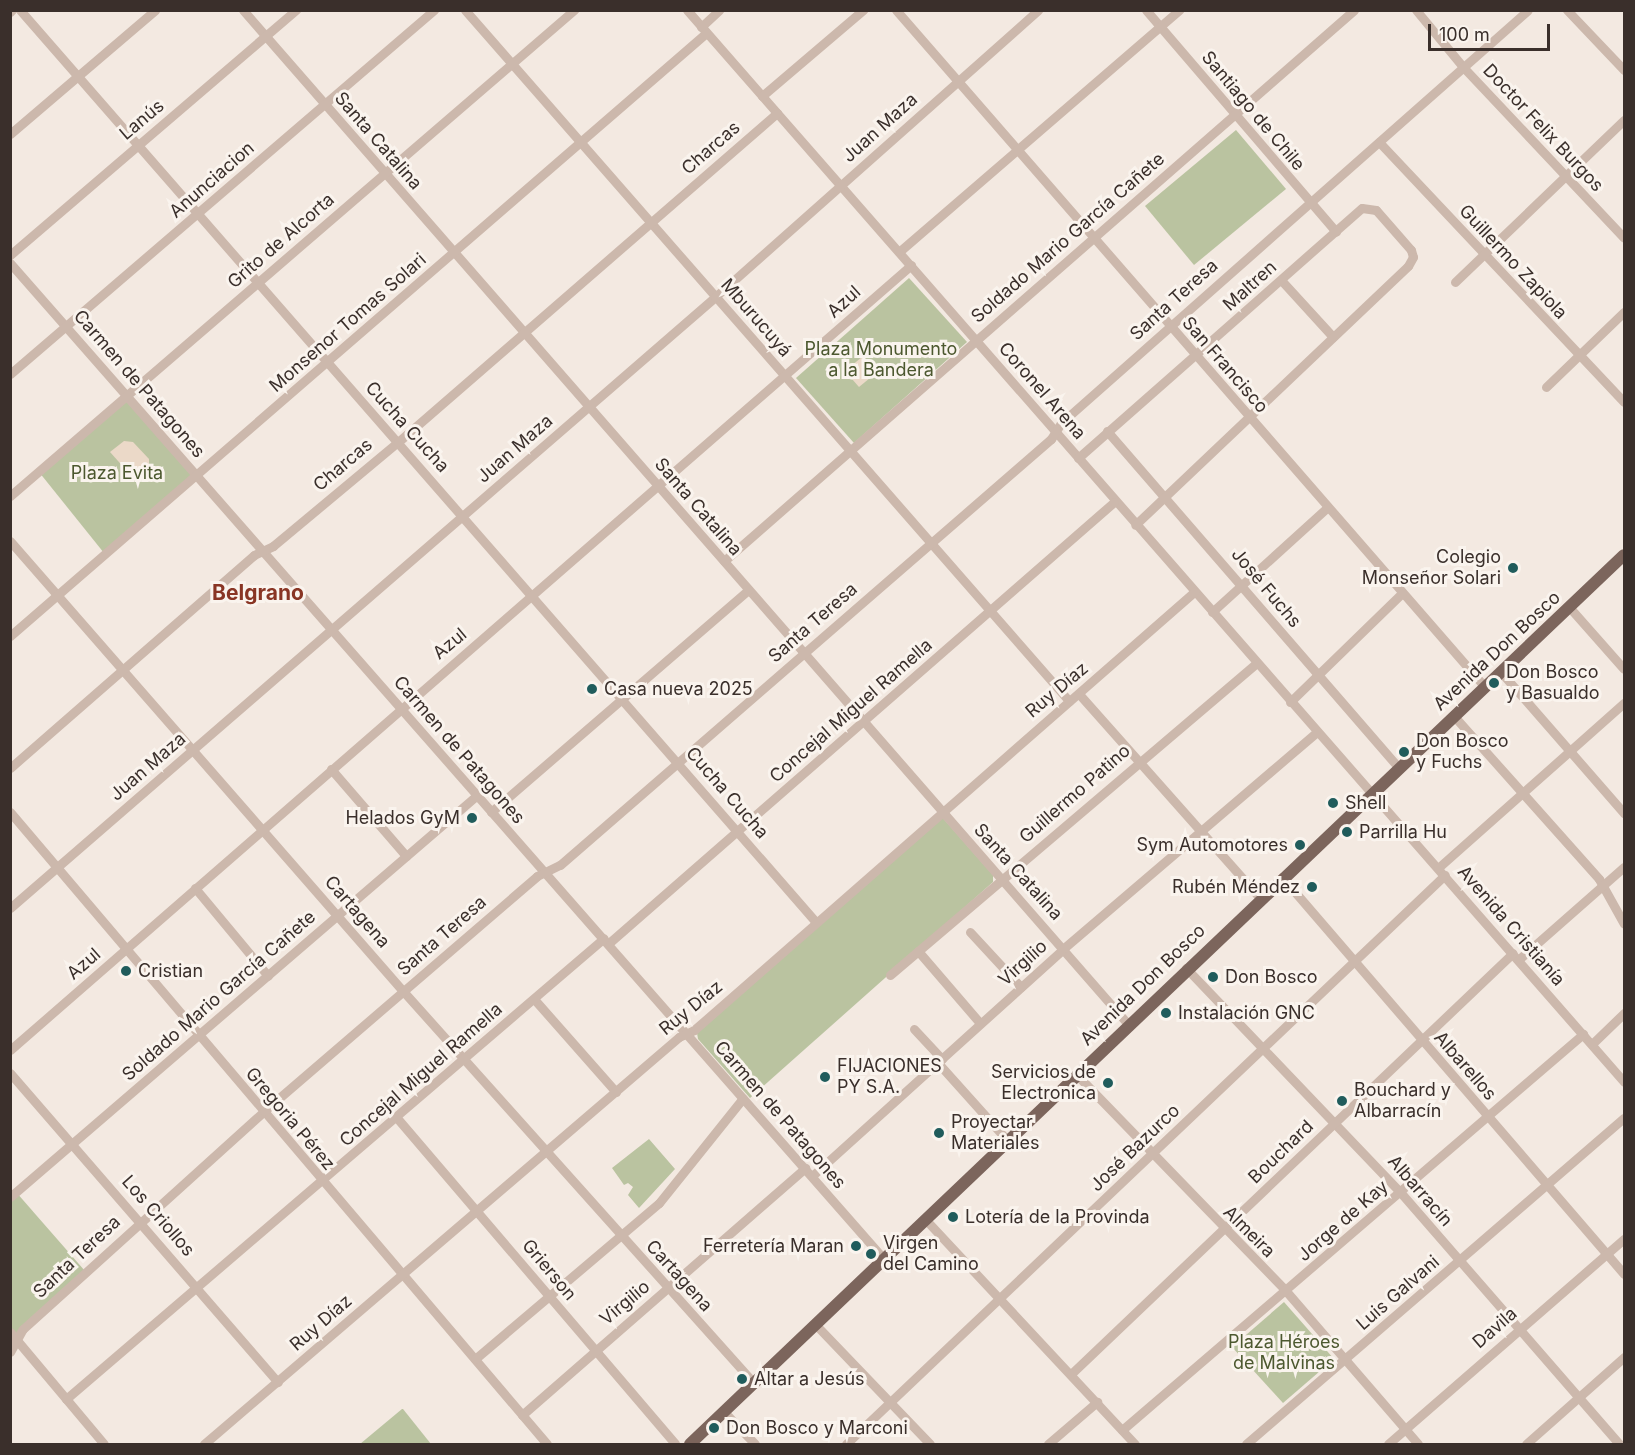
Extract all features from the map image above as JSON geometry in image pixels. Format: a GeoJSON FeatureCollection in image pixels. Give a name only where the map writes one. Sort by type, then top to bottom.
{"type":"FeatureCollection","features":[{"type":"Feature","properties":{"kind":"main road","name":"Avenida Don Bosco"},"geometry":{"type":"LineString","coordinates":[[690,1444],[725,1413],[814,1323],[1186,968],[1624,555]]}},
{"type":"Feature","properties":{"kind":"street","name":"Cucha Cucha"},"geometry":{"type":"LineString","coordinates":[[20,10],[196,216],[464,516],[815,921]]}},
{"type":"Feature","properties":{"kind":"street"},"geometry":{"type":"LineString","coordinates":[[10,134],[155,10]]}},
{"type":"Feature","properties":{"kind":"street","name":"Santa Catalina"},"geometry":{"type":"LineString","coordinates":[[243,10],[384,175],[525,332],[1128,1024]]}},
{"type":"Feature","properties":{"kind":"street","name":"Lanús"},"geometry":{"type":"LineString","coordinates":[[10,255],[296,10]]}},
{"type":"Feature","properties":{"kind":"street","name":"Anunciacion"},"geometry":{"type":"LineString","coordinates":[[10,374],[434,10]]}},
{"type":"Feature","properties":{"kind":"street","name":"Mburucuyá"},"geometry":{"type":"LineString","coordinates":[[465,10],[653,222],[715,297],[1069,701]]}},
{"type":"Feature","properties":{"kind":"street","name":"Grito de Alcorta"},"geometry":{"type":"LineString","coordinates":[[10,496],[574,10]]}},
{"type":"Feature","properties":{"kind":"street","name":"Coronel Arena"},"geometry":{"type":"LineString","coordinates":[[687,10],[900,251],[1114,502],[1370,795]]}},
{"type":"Feature","properties":{"kind":"street","name":"Monsenor Tomas Solari"},"geometry":{"type":"LineString","coordinates":[[10,636],[582,144],[704,30],[719,10]]}},
{"type":"Feature","properties":{"kind":"street"},"geometry":{"type":"LineString","coordinates":[[762,96],[863,10]]}},
{"type":"Feature","properties":{"kind":"street","name":"San Francisco"},"geometry":{"type":"LineString","coordinates":[[896,10],[1484,686]]}},
{"type":"Feature","properties":{"kind":"street","name":"Juan Maza"},"geometry":{"type":"LineString","coordinates":[[10,908],[715,297],[1038,10]]}},
{"type":"Feature","properties":{"kind":"street","name":"Santiago de Chile"},"geometry":{"type":"LineString","coordinates":[[1146,10],[1336,232]]}},
{"type":"Feature","properties":{"kind":"street"},"geometry":{"type":"LineString","coordinates":[[900,251],[1179,10]]}},
{"type":"Feature","properties":{"kind":"street","name":"Soldado Mario García Cañete"},"geometry":{"type":"LineString","coordinates":[[724,561],[1354,10]]}},
{"type":"Feature","properties":{"kind":"street","name":"Doctor Felix Burgos"},"geometry":{"type":"LineString","coordinates":[[1416,10],[1464,68],[1624,238]]}},
{"type":"Feature","properties":{"kind":"street","name":"Santa Teresa"},"geometry":{"type":"LineString","coordinates":[[10,1352],[14,1335],[264,1111],[544,872],[560,865],[930,543],[1056,433],[1060,423],[1528,10]]}},
{"type":"Feature","properties":{"kind":"street"},"geometry":{"type":"LineString","coordinates":[[1567,10],[1624,70]]}},
{"type":"Feature","properties":{"kind":"street","name":"Charcas"},"geometry":{"type":"LineString","coordinates":[[10,768],[265,550],[398,442],[777,113]]}},
{"type":"Feature","properties":{"kind":"street"},"geometry":{"type":"LineString","coordinates":[[1455,282],[1564,175],[1624,120]]}},
{"type":"Feature","properties":{"kind":"street","name":"Guillermo Zapiola"},"geometry":{"type":"LineString","coordinates":[[1379,142],[1624,402]]}},
{"type":"Feature","properties":{"kind":"street","name":"Maltren"},"geometry":{"type":"LineString","coordinates":[[1078,458],[1362,208],[1376,210],[1411,250],[1413,257],[1408,266],[1333,338]]}},
{"type":"Feature","properties":{"kind":"street","name":"Carmen de Patagones"},"geometry":{"type":"LineString","coordinates":[[10,263],[265,550],[399,708],[607,941],[883,1258]]}},
{"type":"Feature","properties":{"kind":"street","name":"Azul"},"geometry":{"type":"LineString","coordinates":[[10,1050],[399,708],[785,377],[911,265]]}},
{"type":"Feature","properties":{"kind":"street"},"geometry":{"type":"LineString","coordinates":[[1135,525],[1333,338],[1281,280]]}},
{"type":"Feature","properties":{"kind":"street"},"geometry":{"type":"LineString","coordinates":[[1546,387],[1624,312]]}},
{"type":"Feature","properties":{"kind":"street","name":"José Fuchs"},"geometry":{"type":"LineString","coordinates":[[1107,431],[1398,767]]}},
{"type":"Feature","properties":{"kind":"street","name":"Concejal Miguel Ramella"},"geometry":{"type":"LineString","coordinates":[[66,1399],[397,1118],[464,1058],[738,832],[1114,502]]}},
{"type":"Feature","properties":{"kind":"street"},"geometry":{"type":"LineString","coordinates":[[1212,612],[1328,507]]}},
{"type":"Feature","properties":{"kind":"street","name":"Cartagena"},"geometry":{"type":"LineString","coordinates":[[10,541],[403,991],[753,1383]]}},
{"type":"Feature","properties":{"kind":"street"},"geometry":{"type":"LineString","coordinates":[[491,812],[748,590]]}},
{"type":"Feature","properties":{"kind":"street","name":"Ruy Díaz"},"geometry":{"type":"LineString","coordinates":[[204,1444],[546,1150],[687,1033],[940,810],[1079,694],[1194,592]]}},
{"type":"Feature","properties":{"kind":"street"},"geometry":{"type":"LineString","coordinates":[[1290,702],[1402,593]]}},
{"type":"Feature","properties":{"kind":"street"},"geometry":{"type":"LineString","coordinates":[[1570,608],[1624,669]]}},
{"type":"Feature","properties":{"kind":"street","name":"Guillermo Patino"},"geometry":{"type":"LineString","coordinates":[[890,975],[1256,663]]}},
{"type":"Feature","properties":{"kind":"street"},"geometry":{"type":"LineString","coordinates":[[1500,671],[1624,813]]}},
{"type":"Feature","properties":{"kind":"street"},"geometry":{"type":"LineString","coordinates":[[1079,694],[1260,898]]}},
{"type":"Feature","properties":{"kind":"street","name":"José Bazurco"},"geometry":{"type":"LineString","coordinates":[[846,1444],[1152,1156],[1262,1047],[1353,962],[1523,793],[1624,702]]}},
{"type":"Feature","properties":{"kind":"street"},"geometry":{"type":"LineString","coordinates":[[1453,715],[1604,886],[1624,924]]}},
{"type":"Feature","properties":{"kind":"street","name":"Virgilio"},"geometry":{"type":"LineString","coordinates":[[522,1415],[667,1289],[940,1061],[1064,948],[1316,733]]}},
{"type":"Feature","properties":{"kind":"street"},"geometry":{"type":"LineString","coordinates":[[331,769],[406,856]]}},
{"type":"Feature","properties":{"kind":"street","name":"Avenida Cristianía"},"geometry":{"type":"LineString","coordinates":[[1370,795],[1442,872],[1624,1082]]}},
{"type":"Feature","properties":{"kind":"street","name":"Soldado Mario García Cañete"},"geometry":{"type":"LineString","coordinates":[[10,1197],[476,796]]}},
{"type":"Feature","properties":{"kind":"street","name":"Gregoria Pérez"},"geometry":{"type":"LineString","coordinates":[[10,812],[322,1182],[547,1444]]}},
{"type":"Feature","properties":{"kind":"street","name":"Bouchard"},"geometry":{"type":"LineString","coordinates":[[1071,1374],[1421,1040],[1516,956],[1604,886],[1624,867]]}},
{"type":"Feature","properties":{"kind":"street","name":"Albarellos"},"geometry":{"type":"LineString","coordinates":[[1282,877],[1624,1274]]}},
{"type":"Feature","properties":{"kind":"street"},"geometry":{"type":"LineString","coordinates":[[195,888],[268,976]]}},
{"type":"Feature","properties":{"kind":"street"},"geometry":{"type":"LineString","coordinates":[[969,932],[1021,987]]}},
{"type":"Feature","properties":{"kind":"street"},"geometry":{"type":"LineString","coordinates":[[918,951],[980,1023]]}},
{"type":"Feature","properties":{"kind":"street","name":"Albarracín"},"geometry":{"type":"LineString","coordinates":[[1186,968],[1401,1193],[1619,1444]]}},
{"type":"Feature","properties":{"kind":"street"},"geometry":{"type":"LineString","coordinates":[[534,999],[616,1092]]}},
{"type":"Feature","properties":{"kind":"street"},"geometry":{"type":"LineString","coordinates":[[1592,1044],[1624,1013]]}},
{"type":"Feature","properties":{"kind":"street"},"geometry":{"type":"LineString","coordinates":[[914,1029],[1007,1140]]}},
{"type":"Feature","properties":{"kind":"street","name":"Jorge de Kay"},"geometry":{"type":"LineString","coordinates":[[1122,1430],[1286,1292],[1583,1034]]}},
{"type":"Feature","properties":{"kind":"street","name":"Los Criollos"},"geometry":{"type":"LineString","coordinates":[[10,1073],[141,1220],[278,1382]]}},
{"type":"Feature","properties":{"kind":"street","name":"Almeira"},"geometry":{"type":"LineString","coordinates":[[1076,1074],[1152,1156],[1286,1292],[1418,1444]]}},
{"type":"Feature","properties":{"kind":"street"},"geometry":{"type":"LineString","coordinates":[[475,1359],[666,1195],[743,1098]]}},
{"type":"Feature","properties":{"kind":"street","name":"Grierson"},"geometry":{"type":"LineString","coordinates":[[397,1118],[675,1444]]}},
{"type":"Feature","properties":{"kind":"street","name":"Luis Galvani"},"geometry":{"type":"LineString","coordinates":[[1246,1444],[1624,1118]]}},
{"type":"Feature","properties":{"kind":"street"},"geometry":{"type":"LineString","coordinates":[[925,1219],[1135,1444]]}},
{"type":"Feature","properties":{"kind":"street","name":"Davila"},"geometry":{"type":"LineString","coordinates":[[1388,1444],[1624,1239]]}},
{"type":"Feature","properties":{"kind":"street"},"geometry":{"type":"LineString","coordinates":[[814,1323],[930,1444]]}},
{"type":"Feature","properties":{"kind":"street"},"geometry":{"type":"LineString","coordinates":[[14,1335],[104,1444]]}},
{"type":"Feature","properties":{"kind":"street"},"geometry":{"type":"LineString","coordinates":[[1526,1444],[1624,1358]]}},
{"type":"Feature","properties":{"kind":"street"},"geometry":{"type":"LineString","coordinates":[[1048,1444],[1097,1402]]}},
{"type":"Feature","properties":{"kind":"street"},"geometry":{"type":"LineString","coordinates":[[725,1413],[755,1444]]}},
{"type":"Feature","properties":{"kind":"green space"},"geometry":{"type":"Polygon","coordinates":[[[1236,130],[1286,189],[1194,265],[1145,206],[1236,130]]]}},
{"type":"Feature","properties":{"kind":"green space","name":"Plaza Monumento a la Bandera"},"geometry":{"type":"Polygon","coordinates":[[[909,278],[967,342],[854,443],[796,378],[909,278]]]}},
{"type":"Feature","properties":{"kind":"green space","name":"Plaza Evita"},"geometry":{"type":"Polygon","coordinates":[[[127,395],[197,475],[104,553],[39,472],[127,395]]]}},
{"type":"Feature","properties":{"kind":"green space"},"geometry":{"type":"Polygon","coordinates":[[[942,817],[993,875],[993,882],[750,1098],[698,1039],[697,1033],[942,817]]]}},
{"type":"Feature","properties":{"kind":"green space"},"geometry":{"type":"Polygon","coordinates":[[[649,1139],[675,1169],[639,1208],[628,1195],[633,1187],[628,1183],[624,1185],[612,1168],[649,1139]]]}},
{"type":"Feature","properties":{"kind":"green space"},"geometry":{"type":"Polygon","coordinates":[[[16,1192],[85,1271],[16,1339],[10,1332],[10,1197],[16,1192]]]}},
{"type":"Feature","properties":{"kind":"green space","name":"Plaza Héroes de Malvinas"},"geometry":{"type":"Polygon","coordinates":[[[1284,1302],[1334,1359],[1283,1403],[1232,1347],[1284,1302]]]}},
{"type":"Feature","properties":{"kind":"green space"},"geometry":{"type":"Polygon","coordinates":[[[402,1409],[431,1444],[360,1444],[402,1409]]]}},
{"type":"Feature","properties":{"kind":"shaded area"},"geometry":{"type":"Polygon","coordinates":[[[862,357],[876,373],[859,387],[845,371],[862,357]]]}},
{"type":"Feature","properties":{"kind":"shaded area"},"geometry":{"type":"Polygon","coordinates":[[[124,441],[133,442],[149,459],[149,469],[135,480],[110,452],[124,441]]]}},
{"type":"Feature","properties":{"kind":"place","name":"Colegio Monseñor Solari"},"geometry":{"type":"Point","coordinates":[1513,568]}},
{"type":"Feature","properties":{"kind":"place","name":"Don Bosco y Basualdo"},"geometry":{"type":"Point","coordinates":[1494,683]}},
{"type":"Feature","properties":{"kind":"place","name":"Casa nueva 2025"},"geometry":{"type":"Point","coordinates":[592,689]}},
{"type":"Feature","properties":{"kind":"place","name":"Don Bosco y Fuchs"},"geometry":{"type":"Point","coordinates":[1404,752]}},
{"type":"Feature","properties":{"kind":"place","name":"Shell"},"geometry":{"type":"Point","coordinates":[1333,803]}},
{"type":"Feature","properties":{"kind":"place","name":"Helados GyM"},"geometry":{"type":"Point","coordinates":[472,818]}},
{"type":"Feature","properties":{"kind":"place","name":"Parrilla Hu"},"geometry":{"type":"Point","coordinates":[1347,832]}},
{"type":"Feature","properties":{"kind":"place","name":"Sym Automotores"},"geometry":{"type":"Point","coordinates":[1300,845]}},
{"type":"Feature","properties":{"kind":"place","name":"Rubén Méndez"},"geometry":{"type":"Point","coordinates":[1312,887]}},
{"type":"Feature","properties":{"kind":"place","name":"Cristian"},"geometry":{"type":"Point","coordinates":[126,971]}},
{"type":"Feature","properties":{"kind":"place","name":"Don Bosco"},"geometry":{"type":"Point","coordinates":[1213,977]}},
{"type":"Feature","properties":{"kind":"place","name":"Instalación GNC"},"geometry":{"type":"Point","coordinates":[1166,1013]}},
{"type":"Feature","properties":{"kind":"place","name":"FIJACIONES PY S.A."},"geometry":{"type":"Point","coordinates":[825,1077]}},
{"type":"Feature","properties":{"kind":"place","name":"Servicios de Electronica"},"geometry":{"type":"Point","coordinates":[1108,1083]}},
{"type":"Feature","properties":{"kind":"place","name":"Bouchard y Albarracín"},"geometry":{"type":"Point","coordinates":[1342,1101]}},
{"type":"Feature","properties":{"kind":"place","name":"Proyectar Materiales"},"geometry":{"type":"Point","coordinates":[939,1133]}},
{"type":"Feature","properties":{"kind":"place","name":"Lotería de la Provinda"},"geometry":{"type":"Point","coordinates":[953,1217]}},
{"type":"Feature","properties":{"kind":"place","name":"Ferretería Maran"},"geometry":{"type":"Point","coordinates":[856,1246]}},
{"type":"Feature","properties":{"kind":"place","name":"Virgen del Camino"},"geometry":{"type":"Point","coordinates":[871,1254]}},
{"type":"Feature","properties":{"kind":"place","name":"Altar a Jesús"},"geometry":{"type":"Point","coordinates":[742,1379]}},
{"type":"Feature","properties":{"kind":"place","name":"Don Bosco y Marconi"},"geometry":{"type":"Point","coordinates":[714,1428]}},
{"type":"Feature","properties":{"kind":"district","name":"Belgrano"},"geometry":{"type":"Point","coordinates":[258,593]}}]}
